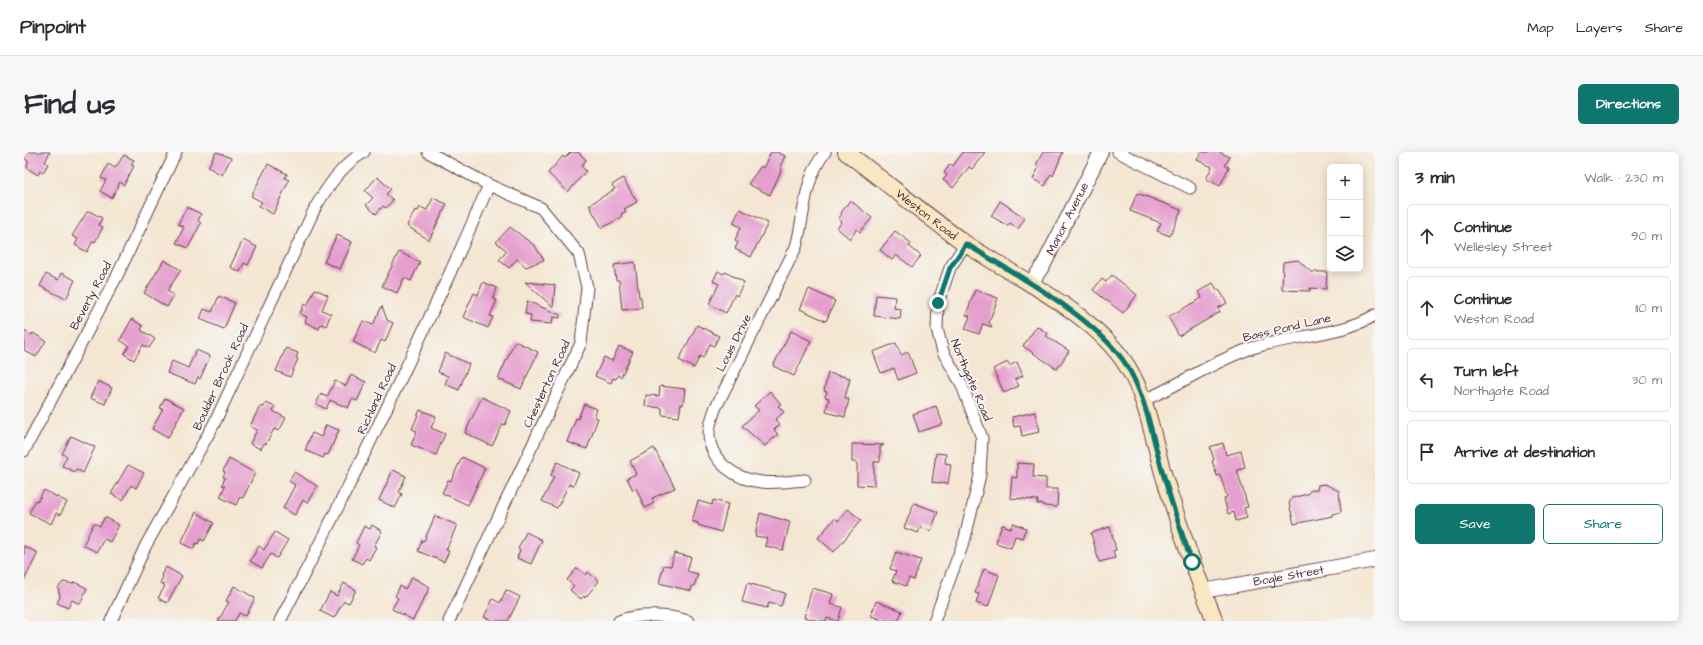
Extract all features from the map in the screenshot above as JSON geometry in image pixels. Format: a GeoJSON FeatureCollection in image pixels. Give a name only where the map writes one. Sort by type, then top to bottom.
{"type":"FeatureCollection","features":[{"type":"Feature","properties":{"kind":"main road","name":"Weston Road"},"geometry":{"type":"LineString","coordinates":[[846,152],[966,244],[1031,283],[1078,317],[1107,342],[1128,367],[1142,401],[1170,497],[1215,621]]}},
{"type":"Feature","properties":{"kind":"street","name":"Beverly Road"},"geometry":{"type":"LineString","coordinates":[[24,451],[117,276],[176,152]]}},
{"type":"Feature","properties":{"kind":"street","name":"Boulder Brook Road"},"geometry":{"type":"LineString","coordinates":[[111,621],[146,545],[214,424],[315,208],[332,179],[353,159],[364,152]]}},
{"type":"Feature","properties":{"kind":"street","name":"Chesterton Road"},"geometry":{"type":"LineString","coordinates":[[428,152],[489,185],[541,208],[579,254],[587,287],[581,343],[449,621]]}},
{"type":"Feature","properties":{"kind":"street","name":"Louis Drive"},"geometry":{"type":"LineString","coordinates":[[805,480],[761,482],[738,476],[729,471],[715,454],[709,433],[715,409],[796,246],[808,183],[813,170],[825,152]]}},
{"type":"Feature","properties":{"kind":"street","name":"Manor Avenue"},"geometry":{"type":"LineString","coordinates":[[1031,283],[1044,264],[1101,152]]}},
{"type":"Feature","properties":{"kind":"street"},"geometry":{"type":"LineString","coordinates":[[1118,152],[1190,188]]}},
{"type":"Feature","properties":{"kind":"street","name":"Richland Road"},"geometry":{"type":"LineString","coordinates":[[280,621],[353,480],[450,276],[489,185]]}},
{"type":"Feature","properties":{"kind":"street","name":"Northgate Road"},"geometry":{"type":"LineString","coordinates":[[934,621],[965,538],[980,475],[982,438],[961,383],[943,352],[937,329],[938,303],[950,268],[966,244]]}},
{"type":"Feature","properties":{"kind":"street","name":"Bass Pond Lane"},"geometry":{"type":"LineString","coordinates":[[1142,401],[1223,360],[1252,348],[1286,339],[1354,326],[1375,315]]}},
{"type":"Feature","properties":{"kind":"street","name":"Bogle Street"},"geometry":{"type":"LineString","coordinates":[[1203,591],[1375,560]]}},
{"type":"Feature","properties":{"kind":"street"},"geometry":{"type":"LineString","coordinates":[[619,621],[633,616],[680,618],[688,621]]}},
{"type":"Feature","properties":{"kind":"building"},"geometry":{"type":"Polygon","coordinates":[[[24,152],[50,152],[45,162],[48,164],[43,173],[40,171],[38,175],[27,168],[28,161],[24,158],[24,152]]]}},
{"type":"Feature","properties":{"kind":"building"},"geometry":{"type":"Polygon","coordinates":[[[216,152],[231,158],[222,175],[208,167],[216,152]]]}},
{"type":"Feature","properties":{"kind":"building"},"geometry":{"type":"Polygon","coordinates":[[[571,152],[578,152],[586,160],[581,166],[586,171],[568,192],[548,173],[563,156],[565,158],[571,152]]]}},
{"type":"Feature","properties":{"kind":"building"},"geometry":{"type":"Polygon","coordinates":[[[771,152],[777,152],[785,156],[780,167],[782,169],[770,195],[748,184],[761,166],[763,168],[771,152]]]}},
{"type":"Feature","properties":{"kind":"building"},"geometry":{"type":"Polygon","coordinates":[[[963,152],[985,152],[972,169],[969,167],[953,188],[943,180],[947,175],[944,173],[950,164],[953,166],[963,152]]]}},
{"type":"Feature","properties":{"kind":"building"},"geometry":{"type":"Polygon","coordinates":[[[1043,152],[1063,152],[1053,176],[1051,174],[1045,186],[1033,179],[1039,167],[1036,165],[1043,152]]]}},
{"type":"Feature","properties":{"kind":"building"},"geometry":{"type":"Polygon","coordinates":[[[1201,152],[1219,152],[1230,157],[1225,165],[1229,167],[1220,186],[1206,179],[1212,167],[1197,160],[1201,152]]]}},
{"type":"Feature","properties":{"kind":"building"},"geometry":{"type":"Polygon","coordinates":[[[124,155],[134,160],[131,165],[134,166],[124,185],[120,182],[112,198],[100,191],[106,180],[101,178],[108,164],[115,168],[124,155]]]}},
{"type":"Feature","properties":{"kind":"building"},"geometry":{"type":"Polygon","coordinates":[[[268,164],[287,174],[285,178],[289,180],[273,214],[259,206],[262,202],[251,196],[268,164]]]}},
{"type":"Feature","properties":{"kind":"building"},"geometry":{"type":"Polygon","coordinates":[[[377,177],[391,189],[386,194],[393,200],[386,208],[383,206],[376,214],[366,205],[373,198],[365,191],[377,177]]]}},
{"type":"Feature","properties":{"kind":"building"},"geometry":{"type":"Polygon","coordinates":[[[623,178],[637,202],[624,209],[626,211],[621,214],[622,217],[602,228],[589,205],[615,189],[612,185],[623,178]]]}},
{"type":"Feature","properties":{"kind":"building"},"geometry":{"type":"Polygon","coordinates":[[[1137,193],[1181,210],[1170,236],[1157,231],[1161,223],[1130,211],[1137,193]]]}},
{"type":"Feature","properties":{"kind":"building"},"geometry":{"type":"Polygon","coordinates":[[[433,198],[447,204],[429,240],[407,226],[415,210],[418,211],[420,207],[427,210],[433,198]]]}},
{"type":"Feature","properties":{"kind":"building"},"geometry":{"type":"Polygon","coordinates":[[[850,200],[872,218],[860,232],[857,229],[850,239],[837,228],[842,222],[838,219],[850,200]]]}},
{"type":"Feature","properties":{"kind":"building"},"geometry":{"type":"Polygon","coordinates":[[[1000,201],[1025,218],[1018,229],[1010,223],[1008,226],[991,216],[1000,201]]]}},
{"type":"Feature","properties":{"kind":"building"},"geometry":{"type":"Polygon","coordinates":[[[187,207],[201,214],[198,221],[201,223],[188,248],[176,243],[184,227],[178,224],[187,207]]]}},
{"type":"Feature","properties":{"kind":"building"},"geometry":{"type":"Polygon","coordinates":[[[740,209],[768,223],[751,257],[735,249],[738,242],[735,240],[741,227],[733,223],[740,209]]]}},
{"type":"Feature","properties":{"kind":"building"},"geometry":{"type":"Polygon","coordinates":[[[87,212],[91,212],[102,218],[99,225],[103,227],[95,242],[93,241],[87,252],[75,245],[78,239],[72,236],[87,212]]]}},
{"type":"Feature","properties":{"kind":"building"},"geometry":{"type":"Polygon","coordinates":[[[510,227],[535,246],[544,260],[526,267],[517,259],[509,268],[499,260],[507,251],[496,242],[510,227]]]}},
{"type":"Feature","properties":{"kind":"building"},"geometry":{"type":"Polygon","coordinates":[[[895,231],[911,243],[909,246],[921,256],[912,267],[896,255],[892,260],[880,250],[895,231]]]}},
{"type":"Feature","properties":{"kind":"building"},"geometry":{"type":"Polygon","coordinates":[[[337,235],[352,242],[340,269],[324,262],[337,235]]]}},
{"type":"Feature","properties":{"kind":"building"},"geometry":{"type":"Polygon","coordinates":[[[243,240],[257,247],[248,265],[244,263],[240,272],[230,267],[243,240]]]}},
{"type":"Feature","properties":{"kind":"building"},"geometry":{"type":"Polygon","coordinates":[[[399,252],[420,262],[411,281],[404,278],[397,293],[382,286],[399,252]]]}},
{"type":"Feature","properties":{"kind":"building"},"geometry":{"type":"Polygon","coordinates":[[[164,260],[181,270],[167,291],[174,295],[167,307],[144,293],[164,260]]]}},
{"type":"Feature","properties":{"kind":"building"},"geometry":{"type":"Polygon","coordinates":[[[1298,260],[1311,272],[1327,272],[1326,289],[1310,288],[1310,291],[1282,290],[1283,262],[1298,260]]]}},
{"type":"Feature","properties":{"kind":"building"},"geometry":{"type":"Polygon","coordinates":[[[635,262],[639,297],[641,297],[642,308],[622,310],[619,280],[616,280],[614,265],[635,262]]]}},
{"type":"Feature","properties":{"kind":"building"},"geometry":{"type":"Polygon","coordinates":[[[718,271],[723,274],[725,272],[744,282],[737,296],[735,294],[726,313],[709,304],[719,284],[713,281],[718,271]]]}},
{"type":"Feature","properties":{"kind":"building"},"geometry":{"type":"Polygon","coordinates":[[[61,273],[75,280],[66,299],[40,286],[46,274],[58,280],[61,273]]]}},
{"type":"Feature","properties":{"kind":"building"},"geometry":{"type":"Polygon","coordinates":[[[1112,275],[1137,295],[1123,313],[1093,290],[1102,279],[1106,282],[1112,275]]]}},
{"type":"Feature","properties":{"kind":"building"},"geometry":{"type":"Polygon","coordinates":[[[483,282],[497,288],[493,299],[497,300],[490,316],[493,317],[488,328],[463,317],[474,293],[478,295],[483,282]]]}},
{"type":"Feature","properties":{"kind":"building"},"geometry":{"type":"Polygon","coordinates":[[[525,282],[555,285],[553,307],[525,282]]]}},
{"type":"Feature","properties":{"kind":"building"},"geometry":{"type":"Polygon","coordinates":[[[1213,283],[1217,290],[1219,289],[1227,303],[1218,308],[1220,312],[1179,336],[1168,317],[1202,298],[1198,292],[1213,283]]]}},
{"type":"Feature","properties":{"kind":"building"},"geometry":{"type":"Polygon","coordinates":[[[315,289],[328,295],[322,310],[331,314],[326,326],[321,324],[319,329],[305,322],[307,317],[300,314],[304,304],[307,306],[315,289]]]}},
{"type":"Feature","properties":{"kind":"building"},"geometry":{"type":"Polygon","coordinates":[[[809,289],[835,301],[826,321],[800,309],[809,289]]]}},
{"type":"Feature","properties":{"kind":"building"},"geometry":{"type":"Polygon","coordinates":[[[975,290],[998,298],[989,322],[992,327],[983,324],[979,334],[965,329],[970,316],[966,315],[975,290]]]}},
{"type":"Feature","properties":{"kind":"building"},"geometry":{"type":"Polygon","coordinates":[[[876,295],[895,297],[894,308],[901,309],[900,319],[874,316],[876,295]]]}},
{"type":"Feature","properties":{"kind":"building"},"geometry":{"type":"Polygon","coordinates":[[[219,296],[235,303],[224,329],[200,319],[204,309],[212,312],[219,296]]]}},
{"type":"Feature","properties":{"kind":"building"},"geometry":{"type":"Polygon","coordinates":[[[527,301],[560,315],[560,318],[553,317],[552,324],[530,322],[531,315],[525,314],[527,301]]]}},
{"type":"Feature","properties":{"kind":"building"},"geometry":{"type":"Polygon","coordinates":[[[382,306],[387,320],[393,323],[385,342],[381,340],[375,353],[353,342],[363,321],[373,325],[382,306]]]}},
{"type":"Feature","properties":{"kind":"building"},"geometry":{"type":"Polygon","coordinates":[[[132,319],[143,326],[141,330],[155,339],[149,348],[143,345],[134,360],[124,354],[129,346],[120,340],[132,319]]]}},
{"type":"Feature","properties":{"kind":"building"},"geometry":{"type":"Polygon","coordinates":[[[697,325],[719,336],[714,346],[710,344],[703,358],[700,356],[694,368],[679,360],[697,325]]]}},
{"type":"Feature","properties":{"kind":"building"},"geometry":{"type":"Polygon","coordinates":[[[1037,326],[1048,334],[1046,336],[1069,351],[1057,369],[1023,346],[1037,326]]]}},
{"type":"Feature","properties":{"kind":"building"},"geometry":{"type":"Polygon","coordinates":[[[24,330],[32,335],[33,333],[46,341],[36,357],[24,350],[24,330]]]}},
{"type":"Feature","properties":{"kind":"building"},"geometry":{"type":"Polygon","coordinates":[[[791,331],[811,341],[794,376],[773,366],[791,331]]]}},
{"type":"Feature","properties":{"kind":"building"},"geometry":{"type":"Polygon","coordinates":[[[515,341],[538,352],[521,389],[498,379],[515,341]]]}},
{"type":"Feature","properties":{"kind":"building"},"geometry":{"type":"Polygon","coordinates":[[[896,343],[901,355],[908,352],[916,373],[898,380],[894,368],[881,373],[873,352],[896,343]]]}},
{"type":"Feature","properties":{"kind":"building"},"geometry":{"type":"Polygon","coordinates":[[[619,346],[633,352],[621,377],[618,375],[616,379],[613,378],[611,383],[595,376],[604,357],[612,361],[619,346]]]}},
{"type":"Feature","properties":{"kind":"building"},"geometry":{"type":"Polygon","coordinates":[[[286,348],[298,353],[296,358],[298,359],[290,377],[276,371],[286,348]]]}},
{"type":"Feature","properties":{"kind":"building"},"geometry":{"type":"Polygon","coordinates":[[[196,350],[210,356],[200,379],[198,377],[195,384],[167,373],[172,361],[188,368],[196,350]]]}},
{"type":"Feature","properties":{"kind":"building"},"geometry":{"type":"Polygon","coordinates":[[[445,353],[469,364],[459,390],[445,384],[448,376],[438,372],[445,353]]]}},
{"type":"Feature","properties":{"kind":"building"},"geometry":{"type":"Polygon","coordinates":[[[1008,362],[1009,366],[1017,362],[1023,376],[1015,379],[1019,386],[1004,393],[993,369],[1008,362]]]}},
{"type":"Feature","properties":{"kind":"building"},"geometry":{"type":"Polygon","coordinates":[[[828,373],[850,378],[845,398],[849,399],[845,417],[826,412],[829,398],[825,397],[827,392],[824,391],[828,373]]]}},
{"type":"Feature","properties":{"kind":"building"},"geometry":{"type":"Polygon","coordinates":[[[351,375],[366,382],[357,401],[352,399],[348,408],[330,400],[326,409],[316,404],[321,394],[327,397],[335,381],[346,386],[351,375]]]}},
{"type":"Feature","properties":{"kind":"building"},"geometry":{"type":"Polygon","coordinates":[[[98,381],[112,388],[105,404],[90,398],[98,381]]]}},
{"type":"Feature","properties":{"kind":"building"},"geometry":{"type":"Polygon","coordinates":[[[660,386],[685,389],[683,405],[681,404],[679,417],[662,415],[662,408],[645,406],[646,395],[659,396],[660,386]]]}},
{"type":"Feature","properties":{"kind":"building"},"geometry":{"type":"Polygon","coordinates":[[[770,391],[781,404],[778,406],[784,412],[775,420],[780,424],[774,430],[778,434],[765,446],[742,426],[759,410],[754,406],[770,391]]]}},
{"type":"Feature","properties":{"kind":"building"},"geometry":{"type":"Polygon","coordinates":[[[482,397],[511,411],[505,425],[503,424],[492,446],[465,433],[482,397]]]}},
{"type":"Feature","properties":{"kind":"building"},"geometry":{"type":"Polygon","coordinates":[[[165,398],[184,408],[168,438],[152,429],[163,409],[160,408],[165,398]]]}},
{"type":"Feature","properties":{"kind":"building"},"geometry":{"type":"Polygon","coordinates":[[[266,403],[275,407],[273,411],[286,418],[279,431],[274,429],[266,444],[264,443],[261,449],[250,444],[257,430],[250,426],[260,406],[263,408],[266,403]]]}},
{"type":"Feature","properties":{"kind":"building"},"geometry":{"type":"Polygon","coordinates":[[[584,404],[597,409],[594,417],[598,418],[587,449],[567,442],[576,418],[578,419],[584,404]]]}},
{"type":"Feature","properties":{"kind":"building"},"geometry":{"type":"Polygon","coordinates":[[[936,406],[943,424],[919,432],[913,414],[936,406]]]}},
{"type":"Feature","properties":{"kind":"building"},"geometry":{"type":"Polygon","coordinates":[[[420,410],[436,416],[431,428],[445,434],[436,455],[411,445],[417,431],[412,429],[420,410]]]}},
{"type":"Feature","properties":{"kind":"building"},"geometry":{"type":"Polygon","coordinates":[[[1035,412],[1039,432],[1022,436],[1020,426],[1014,427],[1012,417],[1035,412]]]}},
{"type":"Feature","properties":{"kind":"building"},"geometry":{"type":"Polygon","coordinates":[[[326,425],[339,430],[328,455],[325,454],[323,458],[305,450],[312,433],[321,437],[326,425]]]}},
{"type":"Feature","properties":{"kind":"building"},"geometry":{"type":"Polygon","coordinates":[[[71,436],[95,447],[83,473],[76,469],[75,472],[62,466],[67,456],[62,454],[71,436]]]}},
{"type":"Feature","properties":{"kind":"building"},"geometry":{"type":"Polygon","coordinates":[[[1223,443],[1226,455],[1241,451],[1245,468],[1237,470],[1248,507],[1244,508],[1247,518],[1236,521],[1234,512],[1228,514],[1224,499],[1227,497],[1220,475],[1217,476],[1212,461],[1214,460],[1210,447],[1223,443]]]}},
{"type":"Feature","properties":{"kind":"building"},"geometry":{"type":"Polygon","coordinates":[[[852,444],[884,445],[880,447],[880,462],[874,462],[874,486],[857,485],[857,462],[852,462],[852,444]]]}},
{"type":"Feature","properties":{"kind":"building"},"geometry":{"type":"Polygon","coordinates":[[[654,448],[675,488],[652,498],[654,503],[645,508],[636,488],[633,490],[627,478],[636,474],[630,461],[654,448]]]}},
{"type":"Feature","properties":{"kind":"building"},"geometry":{"type":"Polygon","coordinates":[[[936,453],[946,454],[945,463],[951,464],[948,484],[932,482],[936,453]]]}},
{"type":"Feature","properties":{"kind":"building"},"geometry":{"type":"Polygon","coordinates":[[[462,457],[485,468],[468,505],[442,493],[448,480],[451,481],[462,457]]]}},
{"type":"Feature","properties":{"kind":"building"},"geometry":{"type":"Polygon","coordinates":[[[229,459],[255,473],[243,498],[240,497],[236,505],[220,497],[225,486],[222,485],[225,478],[223,477],[225,472],[223,471],[229,459]]]}},
{"type":"Feature","properties":{"kind":"building"},"geometry":{"type":"Polygon","coordinates":[[[557,462],[579,473],[573,486],[569,484],[557,508],[542,501],[554,477],[551,475],[557,462]]]}},
{"type":"Feature","properties":{"kind":"building"},"geometry":{"type":"Polygon","coordinates":[[[1017,463],[1034,464],[1033,477],[1046,478],[1046,489],[1058,489],[1057,507],[1037,504],[1038,500],[1010,498],[1012,477],[1017,478],[1017,463]]]}},
{"type":"Feature","properties":{"kind":"building"},"geometry":{"type":"Polygon","coordinates":[[[128,465],[144,473],[136,488],[131,485],[123,500],[111,494],[128,465]]]}},
{"type":"Feature","properties":{"kind":"building"},"geometry":{"type":"Polygon","coordinates":[[[393,470],[406,476],[399,492],[402,494],[395,508],[379,500],[393,470]]]}},
{"type":"Feature","properties":{"kind":"building"},"geometry":{"type":"Polygon","coordinates":[[[294,472],[317,486],[307,503],[303,500],[295,515],[283,508],[295,485],[289,481],[294,472]]]}},
{"type":"Feature","properties":{"kind":"building"},"geometry":{"type":"Polygon","coordinates":[[[1325,484],[1339,491],[1341,512],[1332,514],[1332,516],[1294,524],[1289,503],[1292,498],[1307,494],[1311,490],[1317,490],[1318,485],[1325,484]]]}},
{"type":"Feature","properties":{"kind":"building"},"geometry":{"type":"Polygon","coordinates":[[[44,490],[67,502],[60,515],[56,513],[51,524],[29,513],[36,500],[38,501],[44,490]]]}},
{"type":"Feature","properties":{"kind":"building"},"geometry":{"type":"Polygon","coordinates":[[[713,500],[728,504],[721,532],[698,525],[698,523],[692,521],[698,501],[712,505],[713,500]]]}},
{"type":"Feature","properties":{"kind":"building"},"geometry":{"type":"Polygon","coordinates":[[[914,503],[938,512],[931,531],[921,527],[918,533],[904,528],[914,503]]]}},
{"type":"Feature","properties":{"kind":"building"},"geometry":{"type":"Polygon","coordinates":[[[848,509],[861,520],[834,552],[818,538],[835,518],[838,521],[848,509]]]}},
{"type":"Feature","properties":{"kind":"building"},"geometry":{"type":"Polygon","coordinates":[[[196,512],[214,523],[204,541],[201,539],[198,544],[196,543],[193,549],[181,543],[196,512]]]}},
{"type":"Feature","properties":{"kind":"building"},"geometry":{"type":"Polygon","coordinates":[[[760,513],[790,522],[783,550],[765,546],[767,538],[755,536],[760,513]]]}},
{"type":"Feature","properties":{"kind":"building"},"geometry":{"type":"Polygon","coordinates":[[[435,516],[457,525],[446,550],[449,551],[444,562],[418,551],[422,540],[424,541],[435,516]]]}},
{"type":"Feature","properties":{"kind":"building"},"geometry":{"type":"Polygon","coordinates":[[[105,517],[119,525],[110,542],[104,539],[97,552],[83,545],[94,523],[100,526],[105,517]]]}},
{"type":"Feature","properties":{"kind":"building"},"geometry":{"type":"Polygon","coordinates":[[[1013,523],[1026,528],[1022,538],[1015,536],[1011,548],[996,543],[1002,525],[1011,528],[1013,523]]]}},
{"type":"Feature","properties":{"kind":"building"},"geometry":{"type":"Polygon","coordinates":[[[372,525],[382,531],[369,560],[366,558],[362,564],[352,559],[359,545],[356,543],[364,526],[370,529],[372,525]]]}},
{"type":"Feature","properties":{"kind":"building"},"geometry":{"type":"Polygon","coordinates":[[[1110,527],[1116,550],[1113,551],[1115,558],[1099,562],[1091,533],[1110,527]]]}},
{"type":"Feature","properties":{"kind":"building"},"geometry":{"type":"Polygon","coordinates":[[[275,532],[288,540],[277,558],[271,554],[262,568],[250,561],[259,546],[264,550],[275,532]]]}},
{"type":"Feature","properties":{"kind":"building"},"geometry":{"type":"Polygon","coordinates":[[[526,532],[542,540],[531,564],[517,558],[520,550],[518,549],[526,532]]]}},
{"type":"Feature","properties":{"kind":"building"},"geometry":{"type":"Polygon","coordinates":[[[24,546],[38,553],[24,580],[24,546]]]}},
{"type":"Feature","properties":{"kind":"building"},"geometry":{"type":"Polygon","coordinates":[[[896,552],[921,560],[914,580],[909,578],[906,586],[892,581],[896,571],[890,569],[896,552]]]}},
{"type":"Feature","properties":{"kind":"building"},"geometry":{"type":"Polygon","coordinates":[[[674,553],[691,557],[687,571],[698,574],[691,591],[659,583],[664,565],[671,566],[674,553]]]}},
{"type":"Feature","properties":{"kind":"building"},"geometry":{"type":"Polygon","coordinates":[[[166,567],[182,576],[167,603],[158,598],[165,586],[160,583],[163,577],[161,575],[166,567]]]}},
{"type":"Feature","properties":{"kind":"building"},"geometry":{"type":"Polygon","coordinates":[[[577,568],[586,575],[588,572],[599,581],[585,598],[584,596],[581,599],[570,590],[574,586],[567,580],[577,568]]]}},
{"type":"Feature","properties":{"kind":"building"},"geometry":{"type":"Polygon","coordinates":[[[984,569],[999,575],[988,607],[976,603],[979,594],[975,593],[984,569]]]}},
{"type":"Feature","properties":{"kind":"building"},"geometry":{"type":"Polygon","coordinates":[[[412,577],[430,587],[413,620],[392,609],[398,598],[395,596],[400,586],[405,589],[412,577]]]}},
{"type":"Feature","properties":{"kind":"building"},"geometry":{"type":"Polygon","coordinates":[[[63,582],[73,584],[74,582],[87,588],[80,604],[72,600],[68,608],[57,603],[60,597],[58,588],[63,582]]]}},
{"type":"Feature","properties":{"kind":"building"},"geometry":{"type":"Polygon","coordinates":[[[344,583],[356,590],[349,603],[344,601],[334,618],[320,611],[330,592],[337,596],[344,583]]]}},
{"type":"Feature","properties":{"kind":"building"},"geometry":{"type":"Polygon","coordinates":[[[747,583],[785,593],[781,606],[769,603],[767,608],[742,602],[747,583]]]}},
{"type":"Feature","properties":{"kind":"building"},"geometry":{"type":"Polygon","coordinates":[[[234,586],[255,598],[246,616],[239,613],[235,621],[218,621],[229,602],[226,601],[234,586]]]}},
{"type":"Feature","properties":{"kind":"building"},"geometry":{"type":"Polygon","coordinates":[[[812,588],[833,594],[830,604],[842,607],[838,621],[827,618],[826,621],[819,621],[804,617],[812,588]]]}},
{"type":"Feature","properties":{"kind":"building"},"geometry":{"type":"Polygon","coordinates":[[[506,590],[520,597],[508,621],[494,621],[484,617],[493,599],[500,603],[506,590]]]}},
{"type":"Feature","properties":{"kind":"building"},"geometry":{"type":"Polygon","coordinates":[[[876,601],[902,611],[898,621],[880,621],[880,619],[871,616],[876,601]]]}},
{"type":"Feature","properties":{"kind":"route"},"geometry":{"type":"LineString","coordinates":[[938,303],[950,268],[966,244],[1031,283],[1095,330],[1107,342],[1128,367],[1135,382],[1148,417],[1162,471],[1192,562]]}}]}
